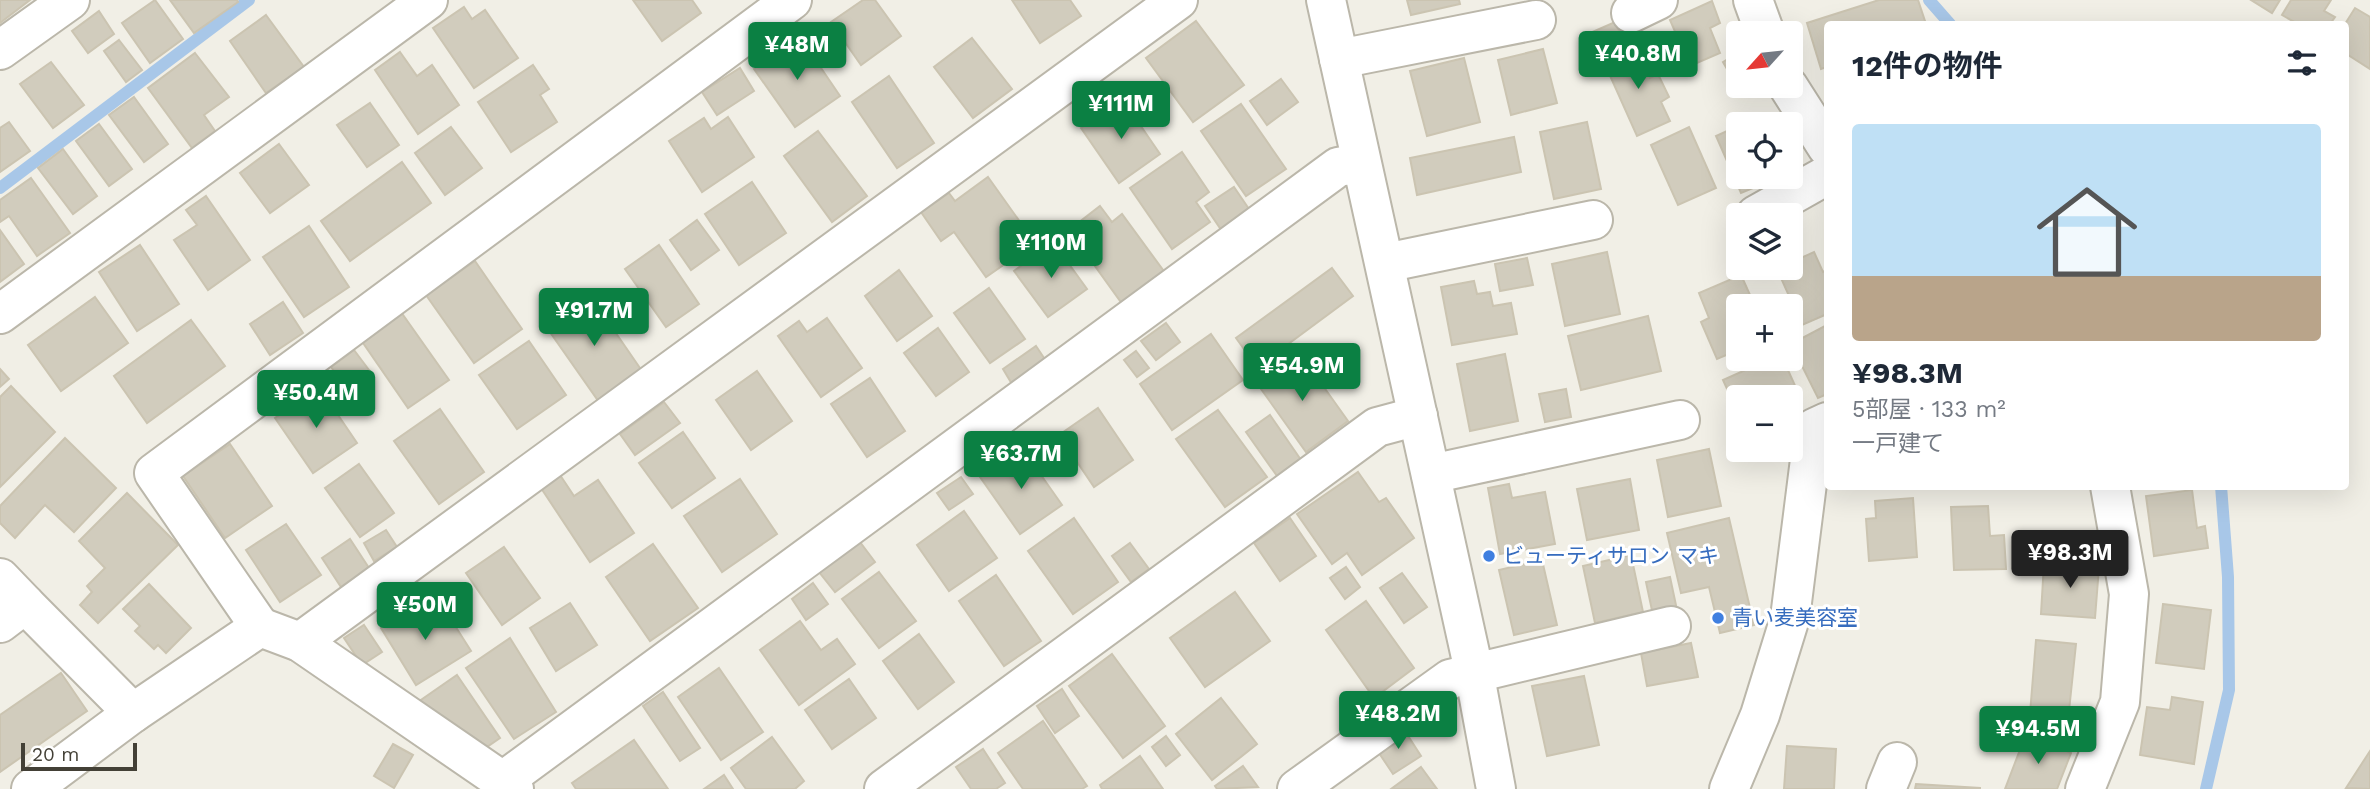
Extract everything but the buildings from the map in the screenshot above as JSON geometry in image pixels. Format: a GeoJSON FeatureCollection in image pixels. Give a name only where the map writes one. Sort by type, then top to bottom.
{"type":"FeatureCollection","features":[{"type":"Feature","properties":{"kind":"street"},"geometry":{"type":"LineString","coordinates":[[0,50],[70,0]]}},
{"type":"Feature","properties":{"kind":"street"},"geometry":{"type":"LineString","coordinates":[[792,0],[154,473],[260,627],[300,642],[508,785],[1338,167],[1361,163]]}},
{"type":"Feature","properties":{"kind":"street"},"geometry":{"type":"LineString","coordinates":[[300,642],[1178,0]]}},
{"type":"Feature","properties":{"kind":"street"},"geometry":{"type":"LineString","coordinates":[[1326,0],[1474,671],[1496,789]]}},
{"type":"Feature","properties":{"kind":"street"},"geometry":{"type":"LineString","coordinates":[[1753,0],[1761,21]]}},
{"type":"Feature","properties":{"kind":"street"},"geometry":{"type":"LineString","coordinates":[[0,314],[414,4]]}},
{"type":"Feature","properties":{"kind":"street"},"geometry":{"type":"LineString","coordinates":[[1339,58],[1536,20]]}},
{"type":"Feature","properties":{"kind":"street"},"geometry":{"type":"LineString","coordinates":[[1796,98],[1824,138]]}},
{"type":"Feature","properties":{"kind":"street"},"geometry":{"type":"LineString","coordinates":[[1777,203],[1824,177]]}},
{"type":"Feature","properties":{"kind":"street"},"geometry":{"type":"LineString","coordinates":[[1385,263],[1593,220]]}},
{"type":"Feature","properties":{"kind":"street"},"geometry":{"type":"LineString","coordinates":[[884,789],[1377,427],[1418,416]]}},
{"type":"Feature","properties":{"kind":"street"},"geometry":{"type":"LineString","coordinates":[[1431,474],[1680,420]]}},
{"type":"Feature","properties":{"kind":"street"},"geometry":{"type":"LineString","coordinates":[[1728,789],[1760,715],[1790,618],[1814,428],[1824,423]]}},
{"type":"Feature","properties":{"kind":"street"},"geometry":{"type":"LineString","coordinates":[[2085,789],[2120,702],[2129,593],[2111,490]]}},
{"type":"Feature","properties":{"kind":"street"},"geometry":{"type":"LineString","coordinates":[[8,602],[133,713]]}},
{"type":"Feature","properties":{"kind":"street"},"geometry":{"type":"LineString","coordinates":[[1297,789],[1450,678],[1671,626]]}},
{"type":"Feature","properties":{"kind":"street"},"geometry":{"type":"LineString","coordinates":[[31,789],[133,713],[260,627]]}},
{"type":"Feature","properties":{"kind":"waterway"},"geometry":{"type":"LineString","coordinates":[[0,188],[249,0]]}},
{"type":"Feature","properties":{"kind":"waterway"},"geometry":{"type":"LineString","coordinates":[[1929,0],[1947,21]]}},
{"type":"Feature","properties":{"kind":"waterway"},"geometry":{"type":"LineString","coordinates":[[2206,789],[2229,690],[2228,577],[2221,490]]}},
{"type":"Feature","properties":{"kind":"place","name":"ビューティサロン マキ"},"geometry":{"type":"Point","coordinates":[1489,556]}},
{"type":"Feature","properties":{"kind":"place","name":"青い麦美容室"},"geometry":{"type":"Point","coordinates":[1718,618]}}]}
